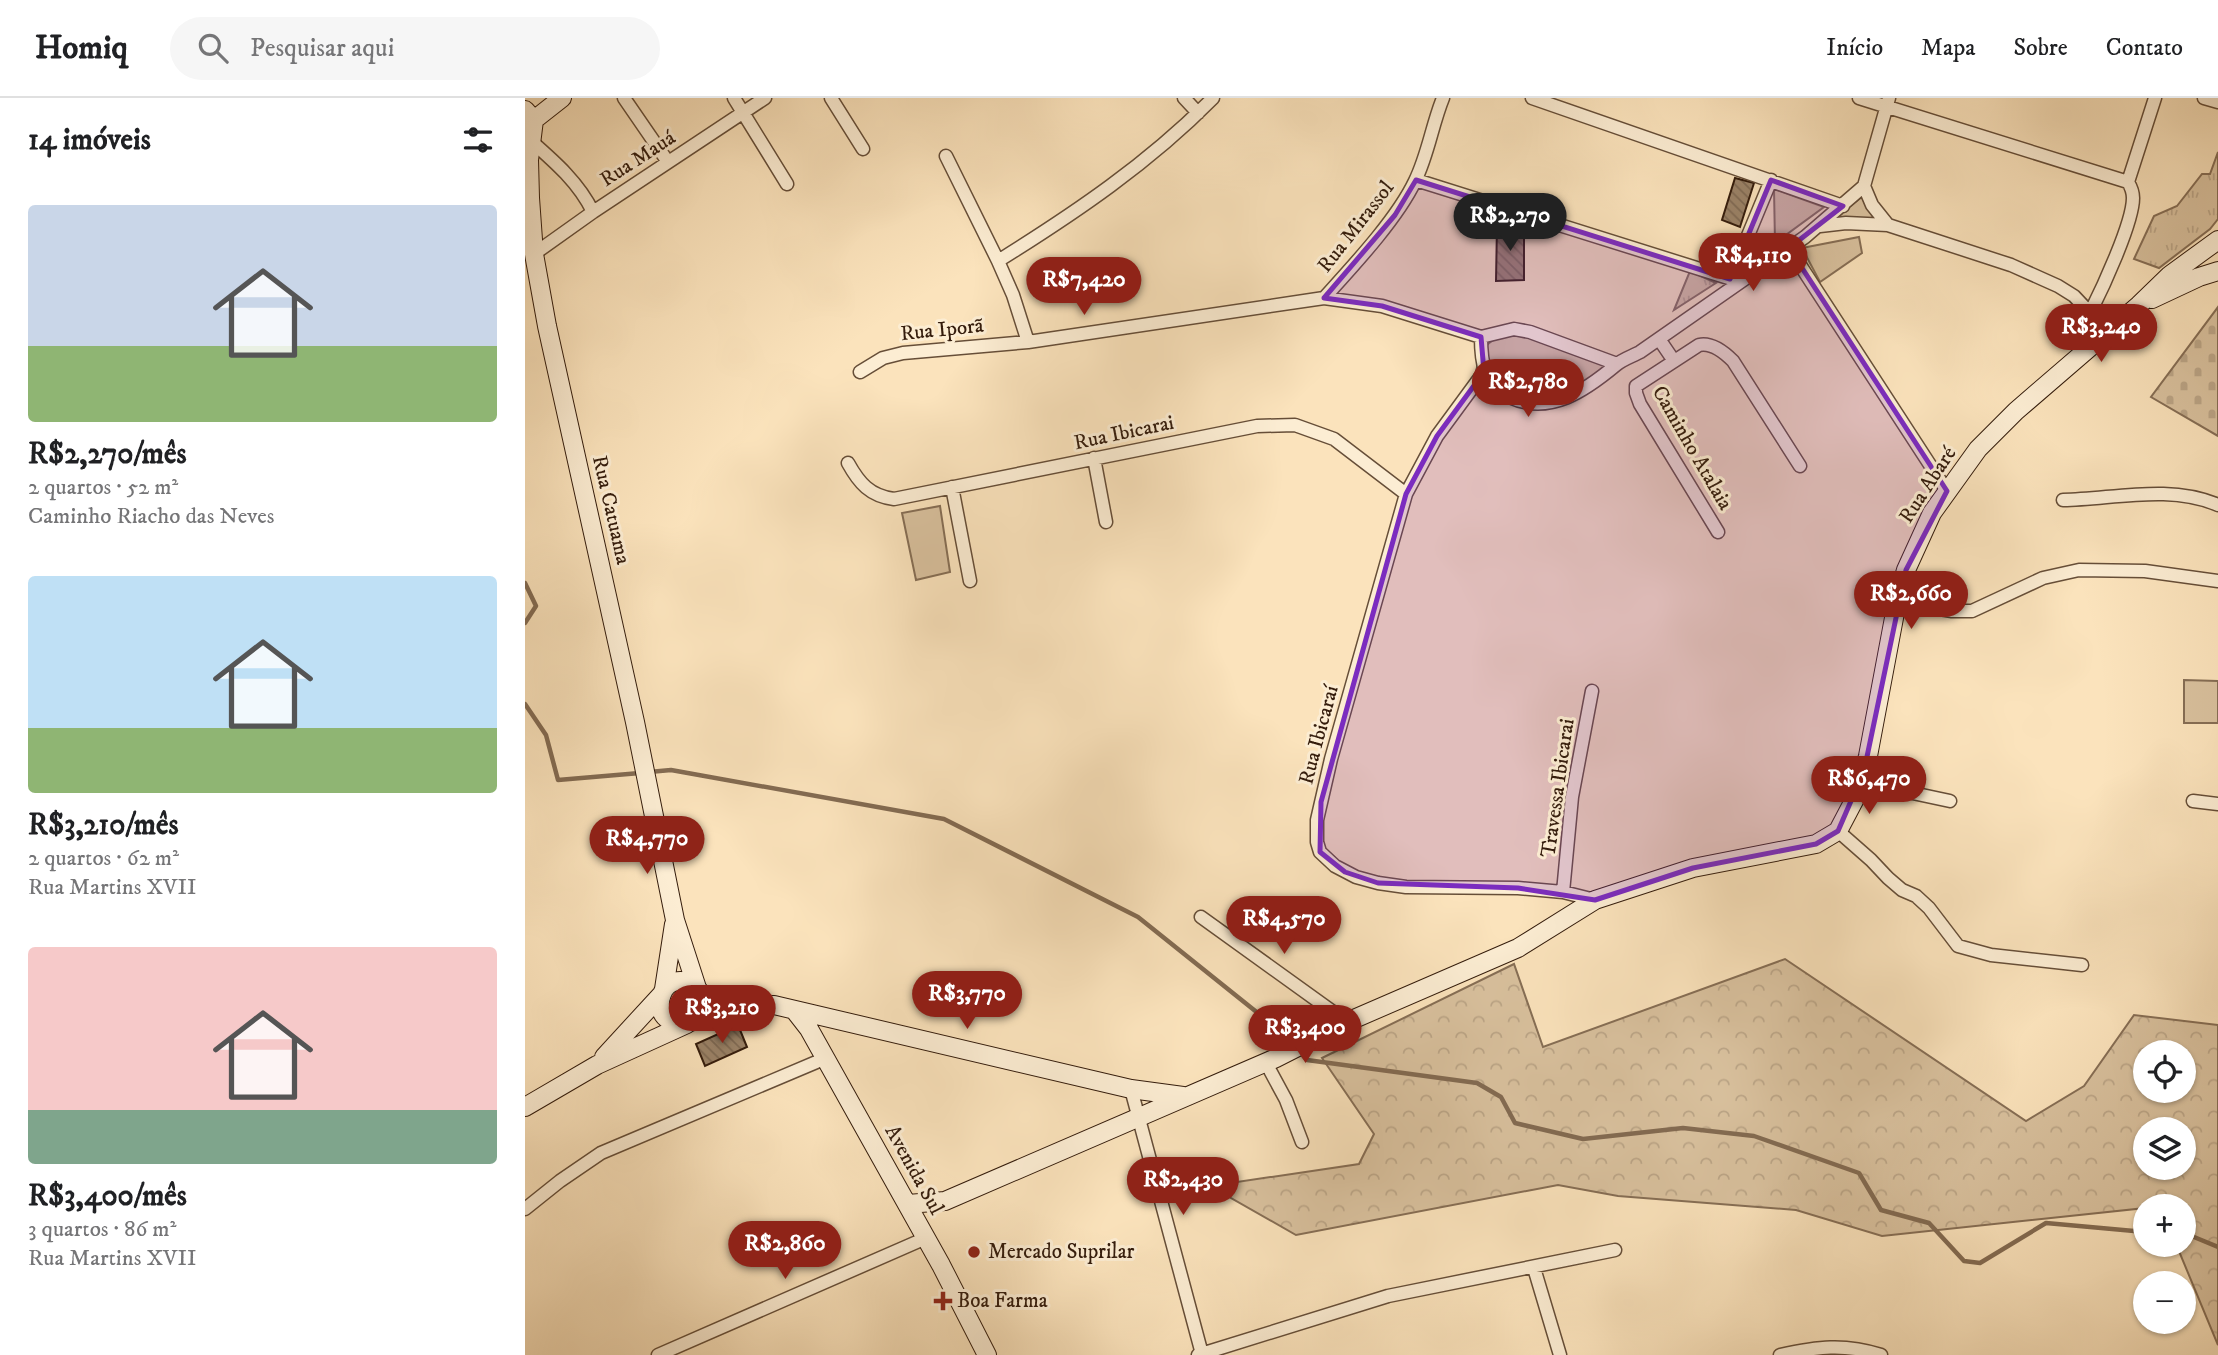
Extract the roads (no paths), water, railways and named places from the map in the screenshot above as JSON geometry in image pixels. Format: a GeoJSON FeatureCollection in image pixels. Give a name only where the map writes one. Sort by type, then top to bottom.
{"type":"FeatureCollection","features":[{"type":"Feature","properties":{"kind":"street"},"geometry":{"type":"LineString","coordinates":[[530,115],[562,98]]}},
{"type":"Feature","properties":{"kind":"street"},"geometry":{"type":"LineString","coordinates":[[624,98],[668,162]]}},
{"type":"Feature","properties":{"kind":"street"},"geometry":{"type":"LineString","coordinates":[[734,98],[787,184]]}},
{"type":"Feature","properties":{"kind":"street","name":"Rua Mauá"},"geometry":{"type":"LineString","coordinates":[[534,254],[765,98]]}},
{"type":"Feature","properties":{"kind":"street"},"geometry":{"type":"LineString","coordinates":[[831,98],[863,149]]}},
{"type":"Feature","properties":{"kind":"street"},"geometry":{"type":"LineString","coordinates":[[1184,98],[1198,113]]}},
{"type":"Feature","properties":{"kind":"street"},"geometry":{"type":"LineString","coordinates":[[998,261],[1066,219],[1122,178],[1213,98]]}},
{"type":"Feature","properties":{"kind":"street","name":"Rua Mirassol"},"geometry":{"type":"LineString","coordinates":[[1324,298],[1395,215],[1416,180],[1443,98]]}},
{"type":"Feature","properties":{"kind":"street"},"geometry":{"type":"LineString","coordinates":[[1532,98],[1843,206]]}},
{"type":"Feature","properties":{"kind":"street"},"geometry":{"type":"LineString","coordinates":[[1859,98],[1888,102],[2128,182]]}},
{"type":"Feature","properties":{"kind":"street"},"geometry":{"type":"LineString","coordinates":[[2090,313],[2130,216],[2134,195],[2128,182],[2155,98]]}},
{"type":"Feature","properties":{"kind":"street"},"geometry":{"type":"LineString","coordinates":[[2204,98],[2218,102]]}},
{"type":"Feature","properties":{"kind":"street"},"geometry":{"type":"LineString","coordinates":[[1616,365],[1520,330],[1481,337],[1484,372],[1491,383],[1507,396],[1542,404],[1575,394],[1659,339],[1734,280],[1789,247],[1843,206],[1864,186],[1888,102]]}},
{"type":"Feature","properties":{"kind":"street","name":"Rua Catuama"},"geometry":{"type":"LineString","coordinates":[[530,115],[530,198],[534,254],[675,920],[699,991]]}},
{"type":"Feature","properties":{"kind":"street"},"geometry":{"type":"LineString","coordinates":[[531,141],[560,165],[593,212]]}},
{"type":"Feature","properties":{"kind":"street"},"geometry":{"type":"LineString","coordinates":[[946,156],[1013,295],[1028,342]]}},
{"type":"Feature","properties":{"kind":"street"},"geometry":{"type":"LineString","coordinates":[[1416,180],[1734,280]]}},
{"type":"Feature","properties":{"kind":"street"},"geometry":{"type":"LineString","coordinates":[[1734,280],[1771,180]]}},
{"type":"Feature","properties":{"kind":"street"},"geometry":{"type":"LineString","coordinates":[[1864,186],[1872,205],[1888,225]]}},
{"type":"Feature","properties":{"kind":"street"},"geometry":{"type":"LineString","coordinates":[[1819,226],[1846,223],[1888,225],[2011,265],[2074,296],[2106,334]]}},
{"type":"Feature","properties":{"kind":"street","name":"Rua Abaré"},"geometry":{"type":"LineString","coordinates":[[1838,831],[1853,806],[1861,782],[1897,601],[1914,551],[1932,513],[1979,449],[2016,411],[2170,275],[2218,240]]}},
{"type":"Feature","properties":{"kind":"street"},"geometry":{"type":"LineString","coordinates":[[1789,247],[1947,491]]}},
{"type":"Feature","properties":{"kind":"street","name":"Rua Abaré"},"geometry":{"type":"LineString","coordinates":[[2139,305],[2218,271]]}},
{"type":"Feature","properties":{"kind":"street","name":"Rua Iporã"},"geometry":{"type":"LineString","coordinates":[[860,372],[893,355],[1028,342],[1324,298],[1382,306],[1481,337]]}},
{"type":"Feature","properties":{"kind":"street"},"geometry":{"type":"LineString","coordinates":[[1659,339],[1674,361],[1703,344],[1725,353],[1742,374],[1800,466]]}},
{"type":"Feature","properties":{"kind":"street","name":"Caminho Atalaia"},"geometry":{"type":"LineString","coordinates":[[1674,361],[1636,386],[1636,393],[1640,404],[1718,532]]}},
{"type":"Feature","properties":{"kind":"street","name":"Rua Ibicaraí"},"geometry":{"type":"LineString","coordinates":[[1484,372],[1437,436],[1406,494],[1321,802],[1317,832],[1320,852],[1345,872],[1378,883],[1406,887],[1518,888],[1563,892],[1595,900]]}},
{"type":"Feature","properties":{"kind":"street","name":"Rua Ibicarai"},"geometry":{"type":"LineString","coordinates":[[848,463],[860,484],[880,497],[894,499],[1257,426],[1295,425],[1334,439],[1406,494]]}},
{"type":"Feature","properties":{"kind":"street"},"geometry":{"type":"LineString","coordinates":[[1094,458],[1105,522]]}},
{"type":"Feature","properties":{"kind":"street"},"geometry":{"type":"LineString","coordinates":[[952,487],[969,581]]}},
{"type":"Feature","properties":{"kind":"street"},"geometry":{"type":"LineString","coordinates":[[2063,500],[2176,494],[2205,499],[2218,505]]}},
{"type":"Feature","properties":{"kind":"street"},"geometry":{"type":"LineString","coordinates":[[1897,601],[1952,611],[1972,611],[2043,578],[2079,570],[2145,570],[2218,581]]}},
{"type":"Feature","properties":{"kind":"street","name":"Travessa Ibicarai"},"geometry":{"type":"LineString","coordinates":[[1563,892],[1572,796],[1592,691]]}},
{"type":"Feature","properties":{"kind":"street"},"geometry":{"type":"LineString","coordinates":[[1861,782],[1950,801]]}},
{"type":"Feature","properties":{"kind":"street"},"geometry":{"type":"LineString","coordinates":[[2193,801],[2218,804]]}},
{"type":"Feature","properties":{"kind":"street"},"geometry":{"type":"LineString","coordinates":[[908,1204],[945,1200],[1271,1061],[1347,1021],[1518,948],[1595,900],[1693,868],[1816,844],[1838,831],[1902,890],[1916,896],[1929,908],[1958,946],[1991,956],[2082,965]]}},
{"type":"Feature","properties":{"kind":"street"},"geometry":{"type":"LineString","coordinates":[[1201,917],[1347,1021]]}},
{"type":"Feature","properties":{"kind":"street","name":"Rua Catuama"},"geometry":{"type":"LineString","coordinates":[[663,992],[675,920]]}},
{"type":"Feature","properties":{"kind":"street"},"geometry":{"type":"LineString","coordinates":[[597,1065],[663,992],[677,981],[692,984],[699,991],[748,1007]]}},
{"type":"Feature","properties":{"kind":"street"},"geometry":{"type":"LineString","coordinates":[[525,1107],[597,1065],[693,1021],[702,1007],[699,991]]}},
{"type":"Feature","properties":{"kind":"street"},"geometry":{"type":"LineString","coordinates":[[663,992],[661,1010],[665,1017],[676,1024],[748,1007],[774,1005],[1132,1089],[1187,1096]]}},
{"type":"Feature","properties":{"kind":"street","name":"Avenida Sul"},"geometry":{"type":"LineString","coordinates":[[795,1011],[826,1058],[908,1204],[987,1355]]}},
{"type":"Feature","properties":{"kind":"street"},"geometry":{"type":"LineString","coordinates":[[525,1209],[559,1181],[601,1153],[826,1058]]}},
{"type":"Feature","properties":{"kind":"street"},"geometry":{"type":"LineString","coordinates":[[1271,1061],[1302,1142]]}},
{"type":"Feature","properties":{"kind":"street"},"geometry":{"type":"LineString","coordinates":[[1132,1089],[1200,1354],[1388,1296],[1615,1250]]}},
{"type":"Feature","properties":{"kind":"street"},"geometry":{"type":"LineString","coordinates":[[658,1355],[923,1232],[945,1200]]}},
{"type":"Feature","properties":{"kind":"street"},"geometry":{"type":"LineString","coordinates":[[1534,1268],[1560,1355]]}},
{"type":"Feature","properties":{"kind":"street"},"geometry":{"type":"LineString","coordinates":[[1780,1355],[1819,1347],[1866,1350],[1881,1355]]}},
{"type":"Feature","properties":{"kind":"waterway"},"geometry":{"type":"LineString","coordinates":[[525,583],[536,606],[525,623]]}},
{"type":"Feature","properties":{"kind":"waterway"},"geometry":{"type":"LineString","coordinates":[[525,704],[546,735],[558,780],[640,773]]}},
{"type":"Feature","properties":{"kind":"waterway"},"geometry":{"type":"LineString","coordinates":[[649,772],[671,770],[944,819],[1138,917],[1284,1034],[1294,1045]]}},
{"type":"Feature","properties":{"kind":"waterway"},"geometry":{"type":"LineString","coordinates":[[1300,1052],[1307,1060],[1477,1083],[1501,1097],[1515,1123],[1583,1139],[1683,1128],[1754,1136],[1859,1173],[1881,1210],[1929,1223],[1964,1261],[1980,1263],[2046,1223],[2133,1231]]}},
{"type":"Feature","properties":{"kind":"waterway"},"geometry":{"type":"LineString","coordinates":[[2196,1238],[2218,1247]]}},
{"type":"Feature","properties":{"kind":"place","name":"Mercado Suprilar"},"geometry":{"type":"Point","coordinates":[974,1252]}},
{"type":"Feature","properties":{"kind":"place","name":"Boa Farma"},"geometry":{"type":"Point","coordinates":[943,1301]}}]}
